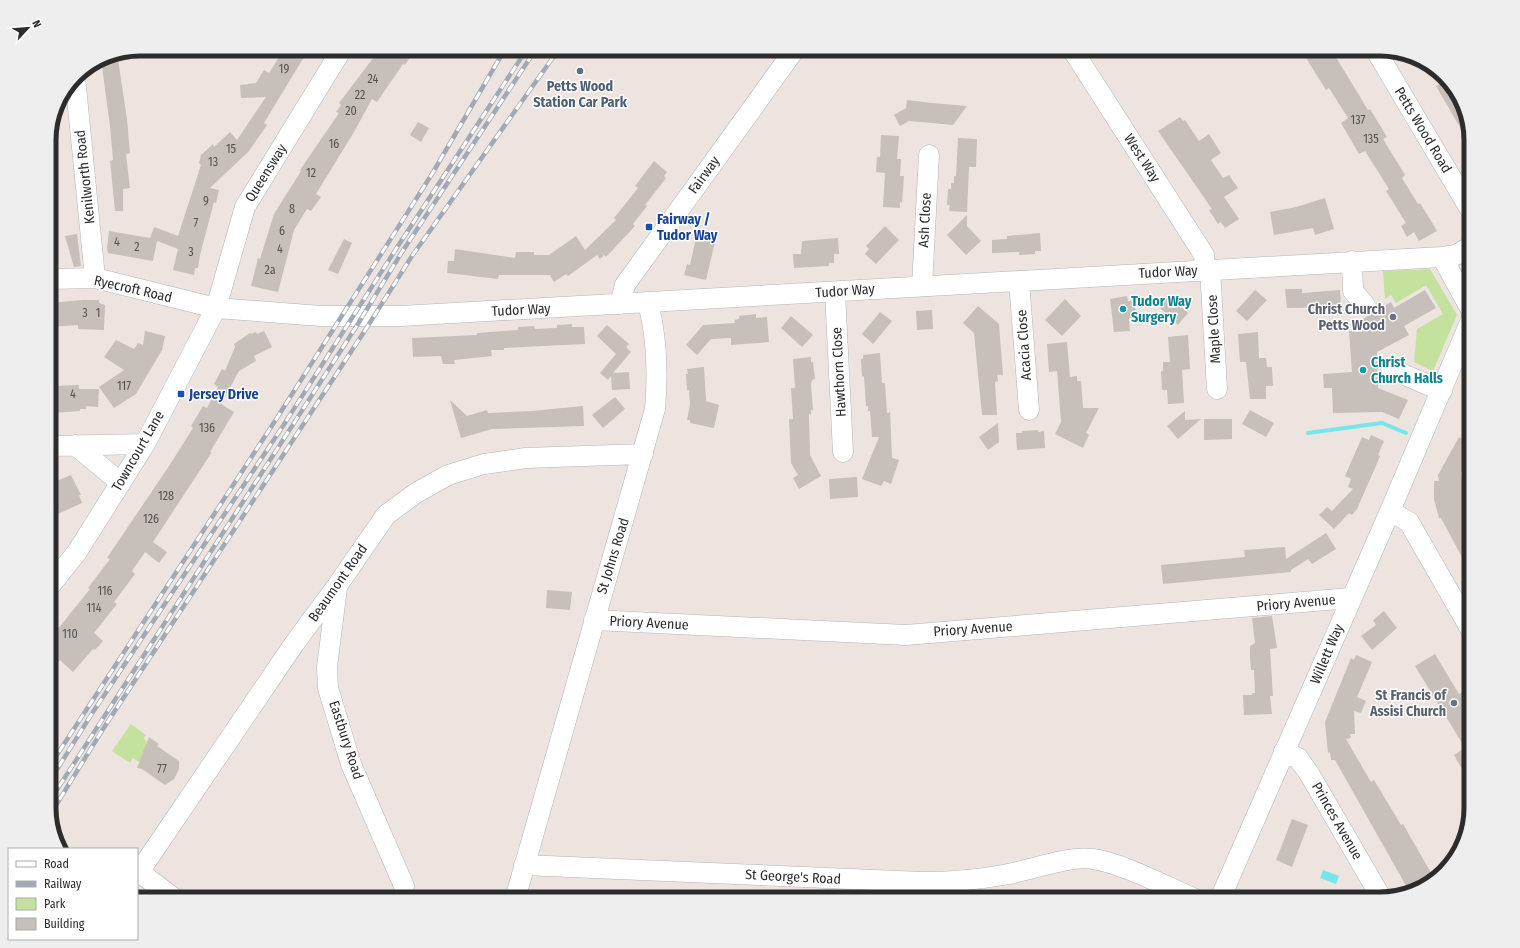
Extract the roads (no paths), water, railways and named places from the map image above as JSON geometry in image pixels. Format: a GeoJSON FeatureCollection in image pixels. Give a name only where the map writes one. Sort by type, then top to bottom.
{"type":"FeatureCollection","features":[{"type":"Feature","properties":{"kind":"street","name":"Queensway"},"geometry":{"type":"LineString","coordinates":[[216,308],[245,207],[338,56]]}},
{"type":"Feature","properties":{"kind":"street","name":"Fairway"},"geometry":{"type":"LineString","coordinates":[[620,304],[625,285],[790,56]]}},
{"type":"Feature","properties":{"kind":"street","name":"West Way"},"geometry":{"type":"LineString","coordinates":[[1076,56],[1204,255],[1208,269]]}},
{"type":"Feature","properties":{"kind":"street","name":"Petts Wood Road"},"geometry":{"type":"LineString","coordinates":[[1379,56],[1464,199]]}},
{"type":"Feature","properties":{"kind":"street","name":"Kenilworth Road"},"geometry":{"type":"LineString","coordinates":[[76,85],[95,278]]}},
{"type":"Feature","properties":{"kind":"street","name":"Ash Close"},"geometry":{"type":"LineString","coordinates":[[922,286],[929,155]]}},
{"type":"Feature","properties":{"kind":"street","name":"Tudor Way"},"geometry":{"type":"LineString","coordinates":[[216,308],[321,316],[370,317],[648,303],[1208,269],[1442,257],[1456,255],[1464,250]]}},
{"type":"Feature","properties":{"kind":"street"},"geometry":{"type":"LineString","coordinates":[[1442,257],[1464,297]]}},
{"type":"Feature","properties":{"kind":"street"},"geometry":{"type":"LineString","coordinates":[[1352,261],[1353,291],[1365,305]]}},
{"type":"Feature","properties":{"kind":"street","name":"Maple Close"},"geometry":{"type":"LineString","coordinates":[[1208,269],[1218,389]]}},
{"type":"Feature","properties":{"kind":"street","name":"Ryecroft Road"},"geometry":{"type":"LineString","coordinates":[[56,279],[95,278],[216,308]]}},
{"type":"Feature","properties":{"kind":"street","name":"Acacia Close"},"geometry":{"type":"LineString","coordinates":[[1019,280],[1029,410]]}},
{"type":"Feature","properties":{"kind":"street","name":"Hawthorn Close"},"geometry":{"type":"LineString","coordinates":[[835,292],[843,452]]}},
{"type":"Feature","properties":{"kind":"street","name":"St Johns Road"},"geometry":{"type":"LineString","coordinates":[[518,892],[594,620],[644,454],[655,409],[657,386],[654,323],[648,303]]}},
{"type":"Feature","properties":{"kind":"street","name":"Towncourt Lane"},"geometry":{"type":"LineString","coordinates":[[56,578],[77,552],[121,483],[144,444],[216,308]]}},
{"type":"Feature","properties":{"kind":"street","name":"Willett Way"},"geometry":{"type":"LineString","coordinates":[[1223,892],[1390,511],[1464,337]]}},
{"type":"Feature","properties":{"kind":"street"},"geometry":{"type":"LineString","coordinates":[[1391,369],[1442,391]]}},
{"type":"Feature","properties":{"kind":"street"},"geometry":{"type":"LineString","coordinates":[[56,446],[144,444]]}},
{"type":"Feature","properties":{"kind":"street"},"geometry":{"type":"LineString","coordinates":[[75,445],[121,483]]}},
{"type":"Feature","properties":{"kind":"street","name":"Beaumont Road"},"geometry":{"type":"LineString","coordinates":[[138,873],[294,644],[337,586],[386,515],[416,493],[448,475],[484,464],[526,458],[644,454]]}},
{"type":"Feature","properties":{"kind":"street"},"geometry":{"type":"LineString","coordinates":[[1390,511],[1409,522],[1464,618]]}},
{"type":"Feature","properties":{"kind":"street","name":"Eastbury Road"},"geometry":{"type":"LineString","coordinates":[[337,586],[327,667],[328,688],[351,764],[404,886]]}},
{"type":"Feature","properties":{"kind":"street","name":"Priory Avenue"},"geometry":{"type":"LineString","coordinates":[[594,620],[906,634],[1351,598]]}},
{"type":"Feature","properties":{"kind":"street","name":"Princes Avenue"},"geometry":{"type":"LineString","coordinates":[[1284,751],[1298,758],[1310,775],[1378,892]]}},
{"type":"Feature","properties":{"kind":"street","name":"St George's Road"},"geometry":{"type":"LineString","coordinates":[[524,865],[922,882],[964,881],[1004,875],[1067,861],[1092,859],[1116,865],[1179,892]]}},
{"type":"Feature","properties":{"kind":"street"},"geometry":{"type":"LineString","coordinates":[[138,873],[165,892]]}},
{"type":"Feature","properties":{"kind":"water"},"geometry":{"type":"Polygon","coordinates":[[[1323,870],[1339,876],[1336,884],[1320,878],[1323,870]]]}},
{"type":"Feature","properties":{"kind":"waterway"},"geometry":{"type":"LineString","coordinates":[[1308,433],[1382,423],[1406,433]]}},
{"type":"Feature","properties":{"kind":"railway"},"geometry":{"type":"LineString","coordinates":[[56,756],[275,421],[432,174],[501,56]]}},
{"type":"Feature","properties":{"kind":"railway"},"geometry":{"type":"LineString","coordinates":[[56,771],[93,712],[283,426],[396,249],[522,56]]}},
{"type":"Feature","properties":{"kind":"railway"},"geometry":{"type":"LineString","coordinates":[[56,791],[356,327],[402,252],[531,56]]}},
{"type":"Feature","properties":{"kind":"railway"},"geometry":{"type":"LineString","coordinates":[[56,805],[103,729],[364,332],[412,256],[554,56]]}},
{"type":"Feature","properties":{"kind":"place","name":"Petts Wood Station Car Park"},"geometry":{"type":"Point","coordinates":[580,71]}},
{"type":"Feature","properties":{"kind":"place","name":"Fairway / Tudor Way"},"geometry":{"type":"Point","coordinates":[649,227]}},
{"type":"Feature","properties":{"kind":"place","name":"Tudor Way Surgery"},"geometry":{"type":"Point","coordinates":[1123,309]}},
{"type":"Feature","properties":{"kind":"place","name":"Christ Church Petts Wood"},"geometry":{"type":"Point","coordinates":[1393,317]}},
{"type":"Feature","properties":{"kind":"place","name":"Christ Church Halls"},"geometry":{"type":"Point","coordinates":[1363,370]}},
{"type":"Feature","properties":{"kind":"place","name":"Jersey Drive"},"geometry":{"type":"Point","coordinates":[181,394]}},
{"type":"Feature","properties":{"kind":"place","name":"St Francis of Assisi Church"},"geometry":{"type":"Point","coordinates":[1454,703]}}]}
